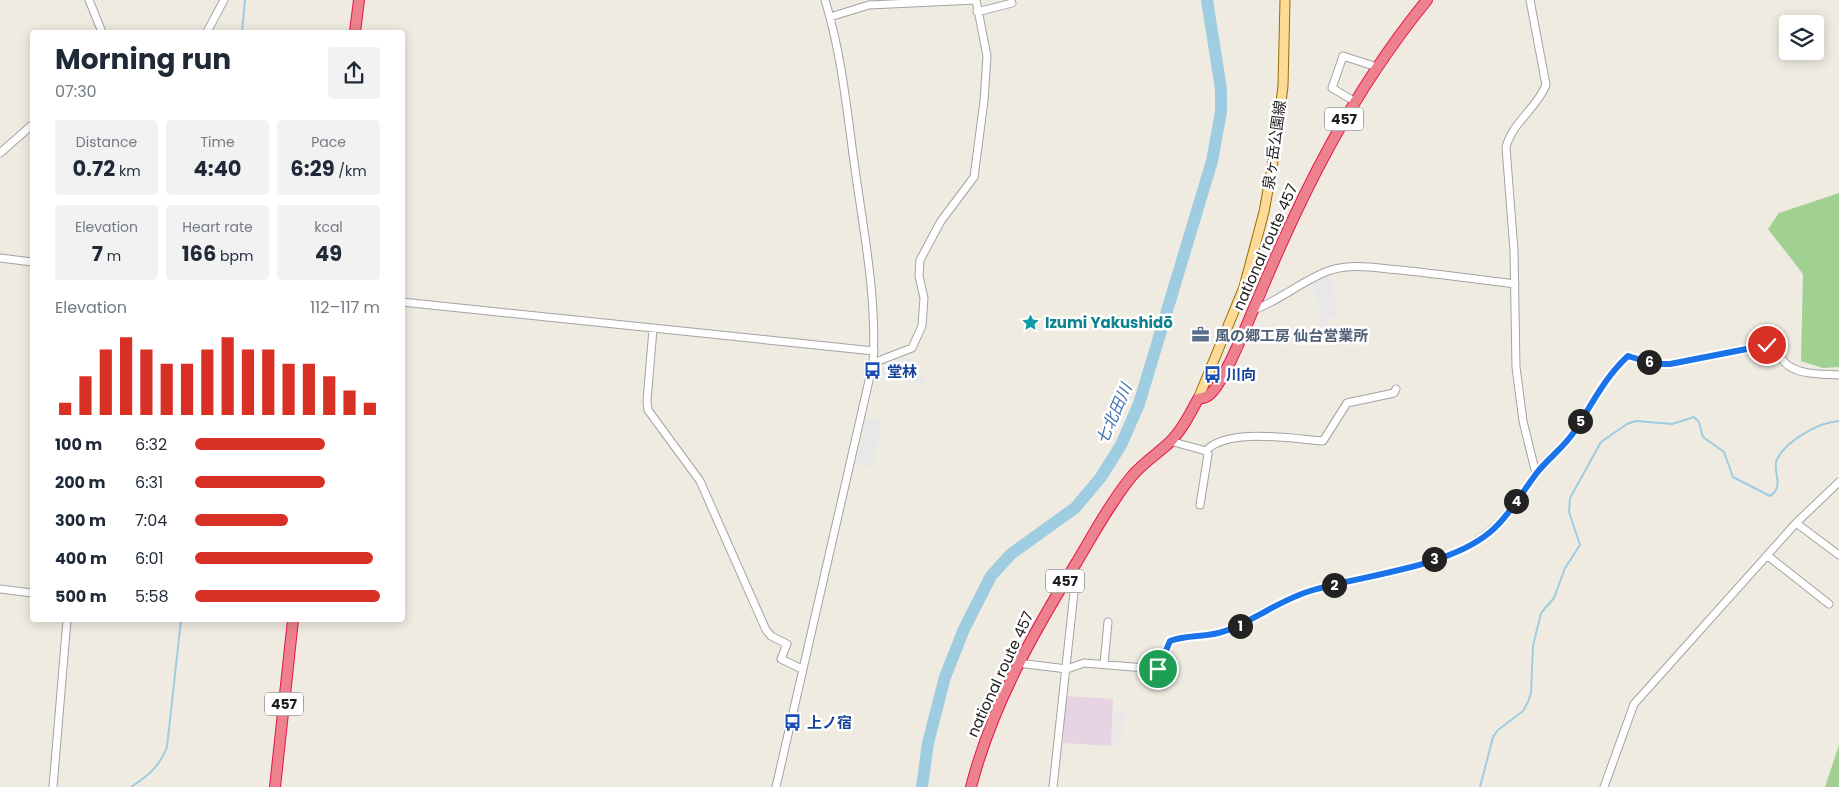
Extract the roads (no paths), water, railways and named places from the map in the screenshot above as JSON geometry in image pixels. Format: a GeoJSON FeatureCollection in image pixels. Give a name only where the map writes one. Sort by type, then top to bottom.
{"type":"FeatureCollection","features":[{"type":"Feature","properties":{"kind":"highway"},"geometry":{"type":"LineString","coordinates":[[355,30],[359,0]]}},
{"type":"Feature","properties":{"kind":"highway","name":"national route 457"},"geometry":{"type":"LineString","coordinates":[[971,787],[995,713],[1018,663],[1045,612],[1108,509],[1133,475],[1170,442],[1181,429],[1198,399],[1211,394],[1218,384],[1242,338],[1317,166],[1376,67],[1427,0]]}},
{"type":"Feature","properties":{"kind":"highway","name":"457"},"geometry":{"type":"LineString","coordinates":[[275,787],[293,622]]}},
{"type":"Feature","properties":{"kind":"main road","name":"泉ヶ岳公園線"},"geometry":{"type":"LineString","coordinates":[[1198,399],[1244,287],[1264,212],[1275,151],[1283,86],[1285,0]]}},
{"type":"Feature","properties":{"kind":"street"},"geometry":{"type":"LineString","coordinates":[[89,0],[101,30]]}},
{"type":"Feature","properties":{"kind":"street"},"geometry":{"type":"LineString","coordinates":[[208,30],[224,0]]}},
{"type":"Feature","properties":{"kind":"street"},"geometry":{"type":"LineString","coordinates":[[776,787],[873,363],[874,351],[874,328],[867,254],[843,78],[825,0]]}},
{"type":"Feature","properties":{"kind":"street"},"geometry":{"type":"LineString","coordinates":[[830,17],[869,5],[976,0],[976,12],[987,56],[984,101],[974,177],[941,221],[920,260],[919,276],[924,298],[922,326],[912,348],[873,363]]}},
{"type":"Feature","properties":{"kind":"street"},"geometry":{"type":"LineString","coordinates":[[1530,0],[1546,85],[1542,94],[1508,138],[1506,147],[1515,284],[1515,359],[1518,393],[1536,474]]}},
{"type":"Feature","properties":{"kind":"street"},"geometry":{"type":"LineString","coordinates":[[976,12],[1012,3]]}},
{"type":"Feature","properties":{"kind":"street"},"geometry":{"type":"LineString","coordinates":[[1354,101],[1332,88],[1343,56],[1376,67]]}},
{"type":"Feature","properties":{"kind":"street"},"geometry":{"type":"LineString","coordinates":[[0,152],[30,127]]}},
{"type":"Feature","properties":{"kind":"street"},"geometry":{"type":"LineString","coordinates":[[0,258],[30,262]]}},
{"type":"Feature","properties":{"kind":"street"},"geometry":{"type":"LineString","coordinates":[[1253,310],[1268,305],[1312,278],[1330,270],[1352,266],[1442,274],[1515,284]]}},
{"type":"Feature","properties":{"kind":"street"},"geometry":{"type":"LineString","coordinates":[[405,302],[874,351]]}},
{"type":"Feature","properties":{"kind":"street"},"geometry":{"type":"LineString","coordinates":[[653,329],[647,401],[648,410],[700,481],[766,630],[771,636],[787,644],[781,660],[802,669]]}},
{"type":"Feature","properties":{"kind":"street"},"geometry":{"type":"LineString","coordinates":[[1018,663],[1067,669],[1084,663],[1158,669],[1170,641],[1222,632],[1261,615],[1279,603],[1308,591],[1390,573],[1446,555],[1483,537],[1494,528],[1525,492],[1536,474],[1557,454],[1576,430],[1595,395],[1628,356],[1654,364],[1670,364],[1767,345],[1773,347],[1781,359],[1791,368],[1806,372],[1839,375]]}},
{"type":"Feature","properties":{"kind":"street"},"geometry":{"type":"LineString","coordinates":[[1206,450],[1215,442],[1244,437],[1283,437],[1322,441],[1347,403],[1394,393],[1396,390]]}},
{"type":"Feature","properties":{"kind":"street"},"geometry":{"type":"LineString","coordinates":[[1170,442],[1206,450]]}},
{"type":"Feature","properties":{"kind":"street"},"geometry":{"type":"LineString","coordinates":[[1200,505],[1208,454],[1206,450]]}},
{"type":"Feature","properties":{"kind":"street"},"geometry":{"type":"LineString","coordinates":[[1604,787],[1634,704],[1796,523],[1839,482]]}},
{"type":"Feature","properties":{"kind":"street"},"geometry":{"type":"LineString","coordinates":[[1796,523],[1839,555]]}},
{"type":"Feature","properties":{"kind":"street"},"geometry":{"type":"LineString","coordinates":[[1768,556],[1829,604]]}},
{"type":"Feature","properties":{"kind":"street"},"geometry":{"type":"LineString","coordinates":[[1053,787],[1076,574],[1073,567]]}},
{"type":"Feature","properties":{"kind":"street"},"geometry":{"type":"LineString","coordinates":[[0,589],[30,593]]}},
{"type":"Feature","properties":{"kind":"street"},"geometry":{"type":"LineString","coordinates":[[53,787],[67,622]]}},
{"type":"Feature","properties":{"kind":"street"},"geometry":{"type":"LineString","coordinates":[[1104,664],[1108,622]]}},
{"type":"Feature","properties":{"kind":"waterway"},"geometry":{"type":"LineString","coordinates":[[242,30],[245,0]]}},
{"type":"Feature","properties":{"kind":"waterway","name":"七北田川"},"geometry":{"type":"LineString","coordinates":[[922,787],[928,743],[945,677],[964,629],[991,576],[1011,554],[1075,508],[1101,477],[1121,445],[1139,404],[1212,161],[1221,112],[1221,89],[1207,0]]}},
{"type":"Feature","properties":{"kind":"waterway"},"geometry":{"type":"LineString","coordinates":[[1480,787],[1493,737],[1498,730],[1523,711],[1528,702],[1531,693],[1533,646],[1541,613],[1554,598],[1565,568],[1580,545],[1569,512],[1570,498],[1601,442],[1627,424],[1636,421],[1672,424],[1694,417],[1699,422],[1703,437],[1724,452],[1733,477],[1770,496],[1777,489],[1778,485],[1776,462],[1786,447],[1812,429],[1839,421]]}},
{"type":"Feature","properties":{"kind":"waterway"},"geometry":{"type":"LineString","coordinates":[[131,787],[153,770],[161,760],[167,747],[181,622]]}},
{"type":"Feature","properties":{"kind":"place","name":"Izumi Yakushidō"},"geometry":{"type":"Point","coordinates":[1031,322]}},
{"type":"Feature","properties":{"kind":"place","name":"風の郷工房 仙台営業所"},"geometry":{"type":"Point","coordinates":[1201,335]}},
{"type":"Feature","properties":{"kind":"place","name":"堂林"},"geometry":{"type":"Point","coordinates":[873,371]}},
{"type":"Feature","properties":{"kind":"place","name":"川向"},"geometry":{"type":"Point","coordinates":[1212,374]}},
{"type":"Feature","properties":{"kind":"place","name":"上ノ宿"},"geometry":{"type":"Point","coordinates":[793,722]}}]}
